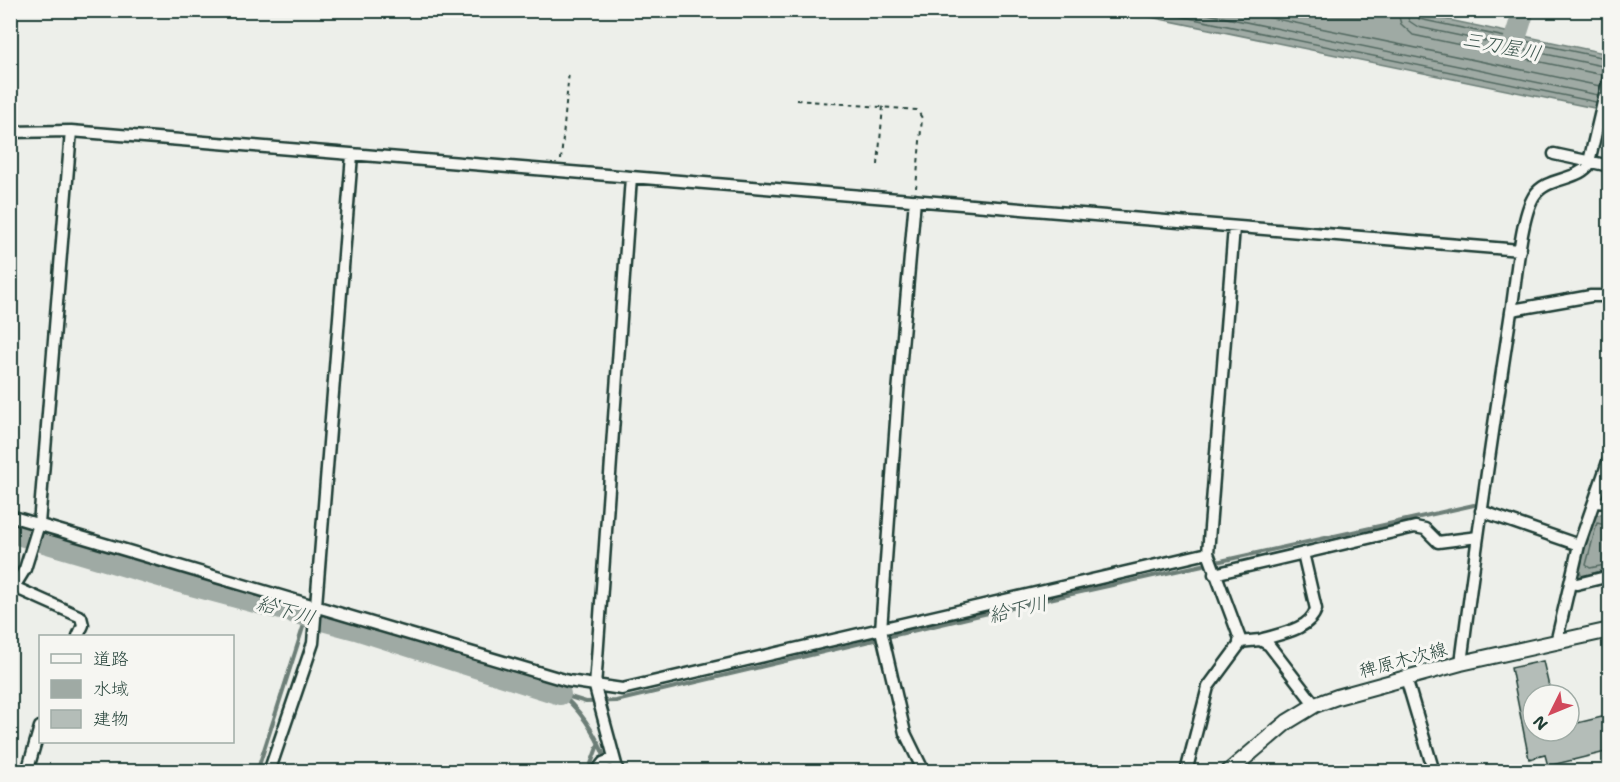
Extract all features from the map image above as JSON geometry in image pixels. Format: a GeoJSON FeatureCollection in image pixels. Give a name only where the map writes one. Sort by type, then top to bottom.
{"type":"FeatureCollection","features":[{"type":"Feature","properties":{"kind":"main road","name":"稗原木次線"},"geometry":{"type":"LineString","coordinates":[[1228,771],[1287,722],[1315,705],[1461,663],[1610,630]]}},
{"type":"Feature","properties":{"kind":"street"},"geometry":{"type":"LineString","coordinates":[[1461,663],[1481,510],[1520,250],[1531,203],[1537,193],[1548,184],[1580,174],[1591,160],[1610,73]]}},
{"type":"Feature","properties":{"kind":"street"},"geometry":{"type":"LineString","coordinates":[[10,132],[71,131],[1520,250]]}},
{"type":"Feature","properties":{"kind":"street"},"geometry":{"type":"LineString","coordinates":[[71,131],[39,524],[25,569],[12,587],[81,617],[83,625],[78,635]]}},
{"type":"Feature","properties":{"kind":"street"},"geometry":{"type":"LineString","coordinates":[[1554,154],[1591,160],[1610,166]]}},
{"type":"Feature","properties":{"kind":"street"},"geometry":{"type":"LineString","coordinates":[[269,771],[309,660],[314,630],[352,155]]}},
{"type":"Feature","properties":{"kind":"street"},"geometry":{"type":"LineString","coordinates":[[618,771],[605,763],[601,711],[595,690],[632,177]]}},
{"type":"Feature","properties":{"kind":"street"},"geometry":{"type":"LineString","coordinates":[[915,200],[897,393],[882,637],[905,733],[924,771]]}},
{"type":"Feature","properties":{"kind":"street"},"geometry":{"type":"LineString","coordinates":[[1234,227],[1209,556],[1239,642]]}},
{"type":"Feature","properties":{"kind":"street"},"geometry":{"type":"LineString","coordinates":[[1512,310],[1591,296],[1610,296]]}},
{"type":"Feature","properties":{"kind":"street"},"geometry":{"type":"LineString","coordinates":[[1556,643],[1580,545],[1610,456]]}},
{"type":"Feature","properties":{"kind":"street"},"geometry":{"type":"LineString","coordinates":[[1594,502],[1610,503]]}},
{"type":"Feature","properties":{"kind":"street"},"geometry":{"type":"LineString","coordinates":[[1481,510],[1580,545]]}},
{"type":"Feature","properties":{"kind":"street"},"geometry":{"type":"LineString","coordinates":[[10,516],[315,609],[595,690],[622,689],[882,637],[1209,556]]}},
{"type":"Feature","properties":{"kind":"street"},"geometry":{"type":"LineString","coordinates":[[1214,572],[1415,527],[1425,529],[1438,542],[1478,537]]}},
{"type":"Feature","properties":{"kind":"street"},"geometry":{"type":"LineString","coordinates":[[1186,771],[1208,687],[1239,642],[1260,640],[1307,624],[1313,617],[1316,609],[1303,553]]}},
{"type":"Feature","properties":{"kind":"street"},"geometry":{"type":"LineString","coordinates":[[1570,583],[1576,584],[1610,576]]}},
{"type":"Feature","properties":{"kind":"street"},"geometry":{"type":"LineString","coordinates":[[1260,640],[1269,645],[1315,705]]}},
{"type":"Feature","properties":{"kind":"street"},"geometry":{"type":"LineString","coordinates":[[1406,678],[1434,771]]}},
{"type":"Feature","properties":{"kind":"street"},"geometry":{"type":"LineString","coordinates":[[27,771],[39,730]]}},
{"type":"Feature","properties":{"kind":"path"},"geometry":{"type":"LineString","coordinates":[[560,172],[569,70]]}},
{"type":"Feature","properties":{"kind":"path"},"geometry":{"type":"LineString","coordinates":[[796,100],[913,109],[921,116],[915,200]]}},
{"type":"Feature","properties":{"kind":"path"},"geometry":{"type":"LineString","coordinates":[[878,165],[883,106]]}},
{"type":"Feature","properties":{"kind":"water","name":"三刀屋川"},"geometry":{"type":"Polygon","coordinates":[[[1121,11],[1407,11],[1609,54],[1609,111],[1121,11]]]}},
{"type":"Feature","properties":{"kind":"water"},"geometry":{"type":"Polygon","coordinates":[[[1605,513],[1609,531],[1609,569],[1582,576],[1579,571],[1593,516],[1605,513]]]}},
{"type":"Feature","properties":{"kind":"building"},"geometry":{"type":"Polygon","coordinates":[[[1543,661],[1548,683],[1521,683],[1521,719],[1511,668],[1543,661]]]}},
{"type":"Feature","properties":{"kind":"building"},"geometry":{"type":"Polygon","coordinates":[[[1610,715],[1610,751],[1548,766],[1545,755],[1529,759],[1526,743],[1581,743],[1581,722],[1610,715]]]}},
{"type":"Feature","properties":{"kind":"waterway","name":"三刀屋川"},"geometry":{"type":"LineString","coordinates":[[1513,45],[1524,10]]}},
{"type":"Feature","properties":{"kind":"waterway","name":"給下川"},"geometry":{"type":"LineString","coordinates":[[560,694],[586,702],[616,701],[1022,605],[1474,505]]}},
{"type":"Feature","properties":{"kind":"waterway","name":"給下川"},"geometry":{"type":"LineString","coordinates":[[10,532],[173,580],[356,629],[560,694]]}},
{"type":"Feature","properties":{"kind":"waterway"},"geometry":{"type":"LineString","coordinates":[[257,772],[307,615]]}},
{"type":"Feature","properties":{"kind":"waterway","name":"給下川"},"geometry":{"type":"LineString","coordinates":[[563,696],[592,731],[610,772]]}},
{"type":"Feature","properties":{"kind":"waterway"},"geometry":{"type":"LineString","coordinates":[[588,772],[599,742]]}}]}
